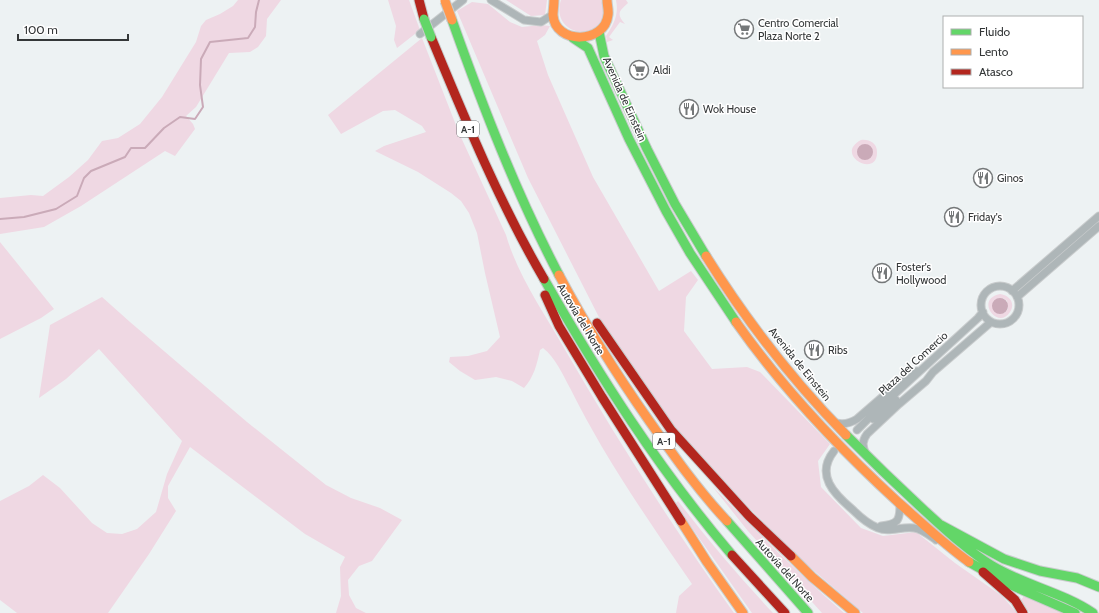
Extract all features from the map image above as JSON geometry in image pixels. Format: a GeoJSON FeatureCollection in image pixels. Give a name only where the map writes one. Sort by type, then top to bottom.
{"type":"FeatureCollection","features":[{"type":"Feature","properties":{"kind":"main road","name":"Autovía del Norte"},"geometry":{"type":"LineString","coordinates":[[419,0],[424,19],[469,130],[511,219],[533,261],[586,352],[640,434],[684,495],[755,581],[785,613]]}},
{"type":"Feature","properties":{"kind":"main road"},"geometry":{"type":"LineString","coordinates":[[552,14],[554,0]]}},
{"type":"Feature","properties":{"kind":"main road"},"geometry":{"type":"LineString","coordinates":[[573,38],[587,38],[599,32],[608,18],[609,9],[607,0]]}},
{"type":"Feature","properties":{"kind":"main road","name":"Autovía del Norte"},"geometry":{"type":"LineString","coordinates":[[445,1],[491,127],[528,211],[570,294],[597,340],[633,397],[691,478],[765,567],[808,613]]}},
{"type":"Feature","properties":{"kind":"main road","name":"Avenida de Einstein"},"geometry":{"type":"LineString","coordinates":[[552,14],[555,23],[560,30],[588,48],[634,149],[666,212],[697,264],[725,306],[770,367],[800,404],[858,465],[900,504],[961,556],[983,572],[998,580],[1075,613]]}},
{"type":"Feature","properties":{"kind":"main road","name":"Avenida de Einstein"},"geometry":{"type":"LineString","coordinates":[[599,32],[604,56],[610,70],[646,151],[675,206],[706,258],[747,317],[779,359],[833,422],[872,462],[978,556],[1015,579],[1070,600],[1093,613]]}},
{"type":"Feature","properties":{"kind":"main road"},"geometry":{"type":"LineString","coordinates":[[547,250],[581,297],[671,430],[749,516],[812,577],[856,613]]}},
{"type":"Feature","properties":{"kind":"main road"},"geometry":{"type":"LineString","coordinates":[[533,261],[550,307],[566,339],[707,562],[743,613]]}},
{"type":"Feature","properties":{"kind":"main road"},"geometry":{"type":"LineString","coordinates":[[941,524],[1004,559],[1040,571],[1077,578],[1099,587]]}},
{"type":"Feature","properties":{"kind":"main road"},"geometry":{"type":"LineString","coordinates":[[983,572],[1015,600],[1023,613]]}},
{"type":"Feature","properties":{"kind":"street"},"geometry":{"type":"LineString","coordinates":[[420,34],[463,0]]}},
{"type":"Feature","properties":{"kind":"street"},"geometry":{"type":"LineString","coordinates":[[491,0],[524,20],[541,22],[552,14]]}},
{"type":"Feature","properties":{"kind":"street"},"geometry":{"type":"LineString","coordinates":[[1015,294],[1099,216]]}},
{"type":"Feature","properties":{"kind":"street"},"geometry":{"type":"LineString","coordinates":[[1015,294],[1099,226]]}},
{"type":"Feature","properties":{"kind":"street"},"geometry":{"type":"LineString","coordinates":[[1000,286],[1007,288],[1015,294],[1019,309],[1013,319],[1002,324],[991,322],[986,318],[983,312],[982,301],[988,291],[1000,286]]}},
{"type":"Feature","properties":{"kind":"street","name":"Plaza del Comercio"},"geometry":{"type":"LineString","coordinates":[[933,372],[926,375],[882,412],[855,432],[983,312]]}},
{"type":"Feature","properties":{"kind":"street","name":"Plaza del Comercio"},"geometry":{"type":"LineString","coordinates":[[872,462],[866,454],[863,439],[926,381],[933,372],[991,322]]}},
{"type":"Feature","properties":{"kind":"street"},"geometry":{"type":"LineString","coordinates":[[833,422],[842,424],[852,422],[902,380],[912,373],[921,370]]}},
{"type":"Feature","properties":{"kind":"street"},"geometry":{"type":"LineString","coordinates":[[834,451],[827,462],[826,472],[828,482],[833,491],[849,507],[878,529],[885,530],[909,528],[921,530],[961,556]]}},
{"type":"Feature","properties":{"kind":"street"},"geometry":{"type":"LineString","coordinates":[[870,524],[878,526],[893,524],[898,520],[900,504]]}},
{"type":"Feature","properties":{"kind":"shaded area"},"geometry":{"type":"Polygon","coordinates":[[[238,0],[281,0],[267,19],[266,36],[258,47],[250,52],[229,53],[196,107],[186,116],[193,124],[195,129],[175,156],[165,151],[81,206],[44,227],[0,234],[0,198],[31,195],[43,196],[69,177],[88,160],[102,141],[118,138],[140,124],[162,97],[196,42],[201,26],[206,20],[233,6],[238,0]]]}},
{"type":"Feature","properties":{"kind":"shaded area"},"geometry":{"type":"Polygon","coordinates":[[[388,0],[409,0],[420,30],[397,48],[394,40],[396,26],[388,0]]]}},
{"type":"Feature","properties":{"kind":"shaded area"},"geometry":{"type":"Polygon","coordinates":[[[506,0],[547,0],[545,15],[531,16],[506,0]]]}},
{"type":"Feature","properties":{"kind":"shaded area"},"geometry":{"type":"Polygon","coordinates":[[[561,0],[601,0],[603,15],[599,24],[592,30],[584,32],[575,31],[568,27],[562,20],[559,11],[561,0]]]}},
{"type":"Feature","properties":{"kind":"shaded area"},"geometry":{"type":"Polygon","coordinates":[[[616,0],[626,0],[628,3],[622,8],[620,13],[620,18],[625,24],[620,22],[609,37],[613,40],[607,42],[606,36],[616,15],[616,0]]]}},
{"type":"Feature","properties":{"kind":"shaded area"},"geometry":{"type":"Polygon","coordinates":[[[472,2],[488,4],[510,22],[522,27],[541,25],[550,26],[545,35],[537,41],[548,75],[593,177],[659,291],[691,271],[698,280],[686,297],[684,331],[712,369],[747,367],[760,372],[830,444],[818,461],[821,487],[861,528],[883,536],[916,532],[955,563],[1002,596],[1017,613],[863,613],[797,556],[690,448],[604,327],[528,178],[457,11],[472,2]]]}},
{"type":"Feature","properties":{"kind":"shaded area"},"geometry":{"type":"Polygon","coordinates":[[[422,38],[459,133],[506,235],[524,279],[604,415],[646,482],[734,613],[676,613],[679,596],[692,584],[613,465],[558,366],[543,348],[540,350],[533,375],[524,388],[512,381],[496,377],[475,380],[449,362],[450,357],[468,356],[487,351],[500,337],[477,233],[469,213],[461,201],[451,193],[418,172],[375,151],[384,146],[426,132],[422,126],[395,110],[383,111],[341,134],[328,115],[422,38]]]}},
{"type":"Feature","properties":{"kind":"shaded area"},"geometry":{"type":"Polygon","coordinates":[[[861,140],[870,141],[876,146],[877,152],[875,160],[871,164],[859,162],[854,158],[852,152],[854,146],[861,140]]]}},
{"type":"Feature","properties":{"kind":"shaded area"},"geometry":{"type":"Polygon","coordinates":[[[862,144],[868,144],[873,149],[871,158],[868,160],[862,160],[857,155],[857,149],[862,144]]]}},
{"type":"Feature","properties":{"kind":"shaded area"},"geometry":{"type":"Polygon","coordinates":[[[0,242],[54,309],[41,318],[0,339],[0,242]]]}},
{"type":"Feature","properties":{"kind":"shaded area"},"geometry":{"type":"Polygon","coordinates":[[[1000,294],[1011,300],[1012,309],[1005,317],[1000,318],[991,312],[989,302],[992,297],[1000,294]],[[1003,298],[996,313],[1004,313],[1008,309],[1007,301],[1003,298]]]}},
{"type":"Feature","properties":{"kind":"shaded area"},"geometry":{"type":"Polygon","coordinates":[[[102,297],[247,422],[326,485],[351,498],[380,508],[402,520],[372,561],[359,566],[348,580],[349,595],[356,608],[366,613],[336,613],[341,596],[340,567],[345,557],[305,534],[190,447],[168,486],[168,498],[176,511],[149,554],[108,613],[17,613],[0,600],[0,501],[29,486],[43,475],[60,488],[92,523],[107,533],[122,534],[137,529],[156,512],[167,474],[182,441],[99,349],[66,379],[39,398],[50,325],[102,297]]]}},
{"type":"Feature","properties":{"kind":"shaded area"},"geometry":{"type":"Polygon","coordinates":[[[1000,298],[1006,300],[1008,306],[1006,312],[1000,314],[994,312],[992,306],[994,300],[1000,298]]]}},
{"type":"Feature","properties":{"kind":"shaded area"},"geometry":{"type":"Polygon","coordinates":[[[712,486],[777,551],[844,613],[822,613],[748,531],[712,486]]]}},
{"type":"Feature","properties":{"kind":"shaded area"},"geometry":{"type":"Polygon","coordinates":[[[678,501],[724,558],[773,613],[752,613],[675,504],[678,501]]]}},
{"type":"Feature","properties":{"kind":"shaded area"},"geometry":{"type":"Polygon","coordinates":[[[1024,596],[1064,613],[1030,613],[1021,600],[1024,596]]]}},
{"type":"Feature","properties":{"kind":"waterway"},"geometry":{"type":"LineString","coordinates":[[0,219],[24,217],[56,209],[77,196],[84,178],[91,171],[125,157],[131,148],[145,148],[164,128],[180,117],[195,119],[203,107],[200,85],[201,59],[210,42],[248,38],[255,27],[256,12],[259,0]]}},
{"type":"Feature","properties":{"kind":"traffic: fast"},"geometry":{"type":"LineString","coordinates":[[424,19],[431,37]]}},
{"type":"Feature","properties":{"kind":"traffic: fast"},"geometry":{"type":"LineString","coordinates":[[452,20],[514,181],[559,275]]}},
{"type":"Feature","properties":{"kind":"traffic: fast"},"geometry":{"type":"LineString","coordinates":[[599,32],[604,56],[647,149],[675,204],[706,256]]}},
{"type":"Feature","properties":{"kind":"traffic: fast"},"geometry":{"type":"LineString","coordinates":[[573,38],[588,48],[629,139],[666,211],[690,253],[736,322]]}},
{"type":"Feature","properties":{"kind":"traffic: fast"},"geometry":{"type":"LineString","coordinates":[[544,279],[631,421],[679,489],[732,555]]}},
{"type":"Feature","properties":{"kind":"traffic: fast"},"geometry":{"type":"LineString","coordinates":[[846,435],[925,511],[957,540],[982,559],[1003,572],[1068,599],[1093,613]]}},
{"type":"Feature","properties":{"kind":"traffic: fast"},"geometry":{"type":"LineString","coordinates":[[727,521],[808,613]]}},
{"type":"Feature","properties":{"kind":"traffic: fast"},"geometry":{"type":"LineString","coordinates":[[941,525],[1004,559],[1040,571],[1077,578],[1099,587]]}},
{"type":"Feature","properties":{"kind":"traffic: fast"},"geometry":{"type":"LineString","coordinates":[[969,562],[1004,582],[1075,613]]}},
{"type":"Feature","properties":{"kind":"traffic: slow"},"geometry":{"type":"LineString","coordinates":[[554,0],[553,15],[556,25],[562,32],[570,36],[580,37],[590,36],[605,25],[608,13],[607,0]]}},
{"type":"Feature","properties":{"kind":"traffic: slow"},"geometry":{"type":"LineString","coordinates":[[445,1],[452,20]]}},
{"type":"Feature","properties":{"kind":"traffic: slow"},"geometry":{"type":"LineString","coordinates":[[706,256],[737,303],[771,349],[807,393],[846,435]]}},
{"type":"Feature","properties":{"kind":"traffic: slow"},"geometry":{"type":"LineString","coordinates":[[559,275],[591,332],[638,404],[687,473],[727,521]]}},
{"type":"Feature","properties":{"kind":"traffic: slow"},"geometry":{"type":"LineString","coordinates":[[736,322],[792,394],[833,439],[899,503],[942,541],[969,562]]}},
{"type":"Feature","properties":{"kind":"traffic: slow"},"geometry":{"type":"LineString","coordinates":[[681,521],[707,562],[743,613]]}},
{"type":"Feature","properties":{"kind":"traffic: slow"},"geometry":{"type":"LineString","coordinates":[[791,556],[812,577],[855,613]]}},
{"type":"Feature","properties":{"kind":"traffic: jam"},"geometry":{"type":"LineString","coordinates":[[419,0],[424,19]]}},
{"type":"Feature","properties":{"kind":"traffic: jam"},"geometry":{"type":"LineString","coordinates":[[431,37],[497,190],[544,279]]}},
{"type":"Feature","properties":{"kind":"traffic: jam"},"geometry":{"type":"LineString","coordinates":[[545,295],[559,326],[602,397],[681,521]]}},
{"type":"Feature","properties":{"kind":"traffic: jam"},"geometry":{"type":"LineString","coordinates":[[597,323],[671,430],[749,516],[791,556]]}},
{"type":"Feature","properties":{"kind":"traffic: jam"},"geometry":{"type":"LineString","coordinates":[[732,555],[785,613]]}},
{"type":"Feature","properties":{"kind":"traffic: jam"},"geometry":{"type":"LineString","coordinates":[[983,572],[1015,600],[1023,613]]}},
{"type":"Feature","properties":{"kind":"place","name":"Centro Comercial Plaza Norte 2"},"geometry":{"type":"Point","coordinates":[744,29]}},
{"type":"Feature","properties":{"kind":"place","name":"Aldi"},"geometry":{"type":"Point","coordinates":[639,70]}},
{"type":"Feature","properties":{"kind":"place","name":"Wok House"},"geometry":{"type":"Point","coordinates":[689,109]}},
{"type":"Feature","properties":{"kind":"place","name":"Ginos"},"geometry":{"type":"Point","coordinates":[983,178]}},
{"type":"Feature","properties":{"kind":"place","name":"Friday's"},"geometry":{"type":"Point","coordinates":[954,217]}},
{"type":"Feature","properties":{"kind":"place","name":"Foster's Hollywood"},"geometry":{"type":"Point","coordinates":[882,273]}},
{"type":"Feature","properties":{"kind":"place","name":"Ribs"},"geometry":{"type":"Point","coordinates":[814,350]}}]}
